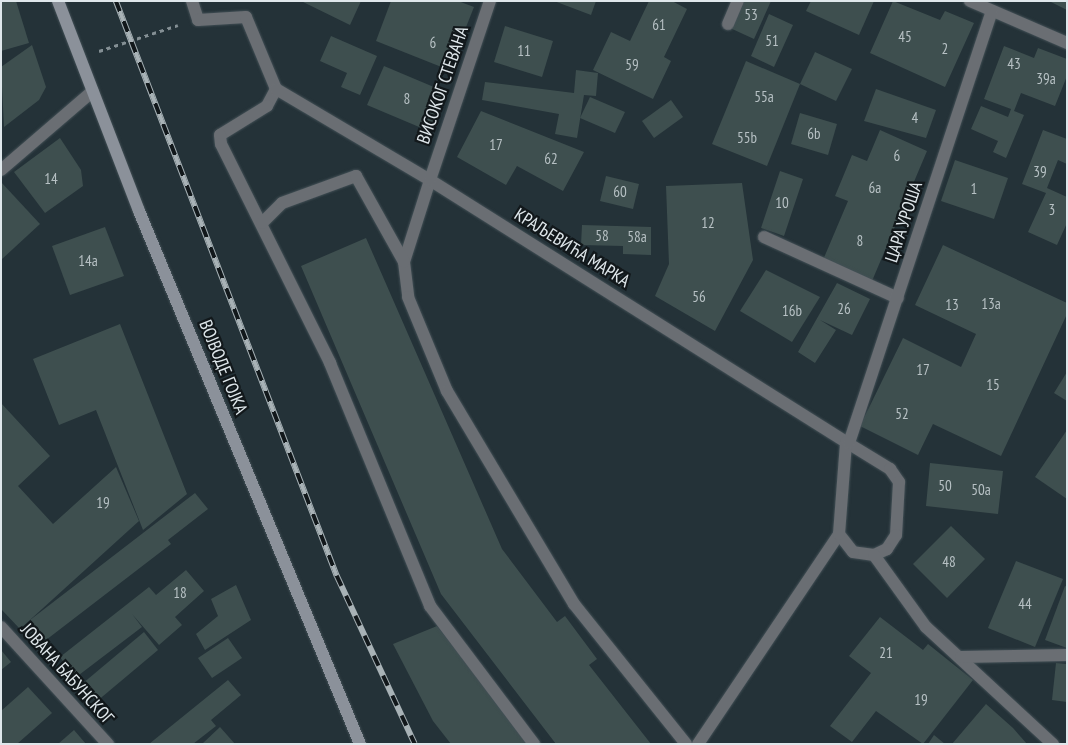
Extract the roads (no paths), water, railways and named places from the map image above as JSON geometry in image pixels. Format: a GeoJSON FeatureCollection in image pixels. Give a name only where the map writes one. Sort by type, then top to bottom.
{"type":"FeatureCollection","features":[{"type":"Feature","properties":{"kind":"street","name":"ВОЈВОДЕ ГОЈКА"},"geometry":{"type":"LineString","coordinates":[[58,1],[360,744]]}},
{"type":"Feature","properties":{"kind":"street"},"geometry":{"type":"LineString","coordinates":[[192,1],[198,20],[246,17],[276,89],[267,106],[220,135],[330,362],[430,606],[534,744]]}},
{"type":"Feature","properties":{"kind":"street","name":"ВИСОКОГ СТЕВАНА"},"geometry":{"type":"LineString","coordinates":[[404,262],[490,1]]}},
{"type":"Feature","properties":{"kind":"street"},"geometry":{"type":"LineString","coordinates":[[728,24],[738,1]]}},
{"type":"Feature","properties":{"kind":"street"},"geometry":{"type":"LineString","coordinates":[[970,1],[1067,42]]}},
{"type":"Feature","properties":{"kind":"street","name":"ЦАРА УРОША"},"geometry":{"type":"LineString","coordinates":[[848,443],[898,298],[992,11]]}},
{"type":"Feature","properties":{"kind":"street","name":"КРАЉЕВИЋА МАРКА"},"geometry":{"type":"LineString","coordinates":[[276,89],[430,180],[890,469],[901,490],[896,535],[887,549],[874,555]]}},
{"type":"Feature","properties":{"kind":"street"},"geometry":{"type":"LineString","coordinates":[[1,170],[93,91]]}},
{"type":"Feature","properties":{"kind":"street"},"geometry":{"type":"LineString","coordinates":[[262,223],[282,203],[356,176],[404,262],[408,297],[447,391],[574,604],[686,744]]}},
{"type":"Feature","properties":{"kind":"street"},"geometry":{"type":"LineString","coordinates":[[764,237],[898,298]]}},
{"type":"Feature","properties":{"kind":"street"},"geometry":{"type":"LineString","coordinates":[[698,744],[839,534],[848,443]]}},
{"type":"Feature","properties":{"kind":"street"},"geometry":{"type":"LineString","coordinates":[[839,534],[853,552],[874,555],[926,627],[1053,744]]}},
{"type":"Feature","properties":{"kind":"street","name":"ЈОВАНА БАБУНСКОГ"},"geometry":{"type":"LineString","coordinates":[[1,627],[108,744]]}},
{"type":"Feature","properties":{"kind":"street"},"geometry":{"type":"LineString","coordinates":[[960,657],[1067,655]]}},
{"type":"Feature","properties":{"kind":"railway"},"geometry":{"type":"LineString","coordinates":[[116,1],[337,576],[415,744]]}}]}
